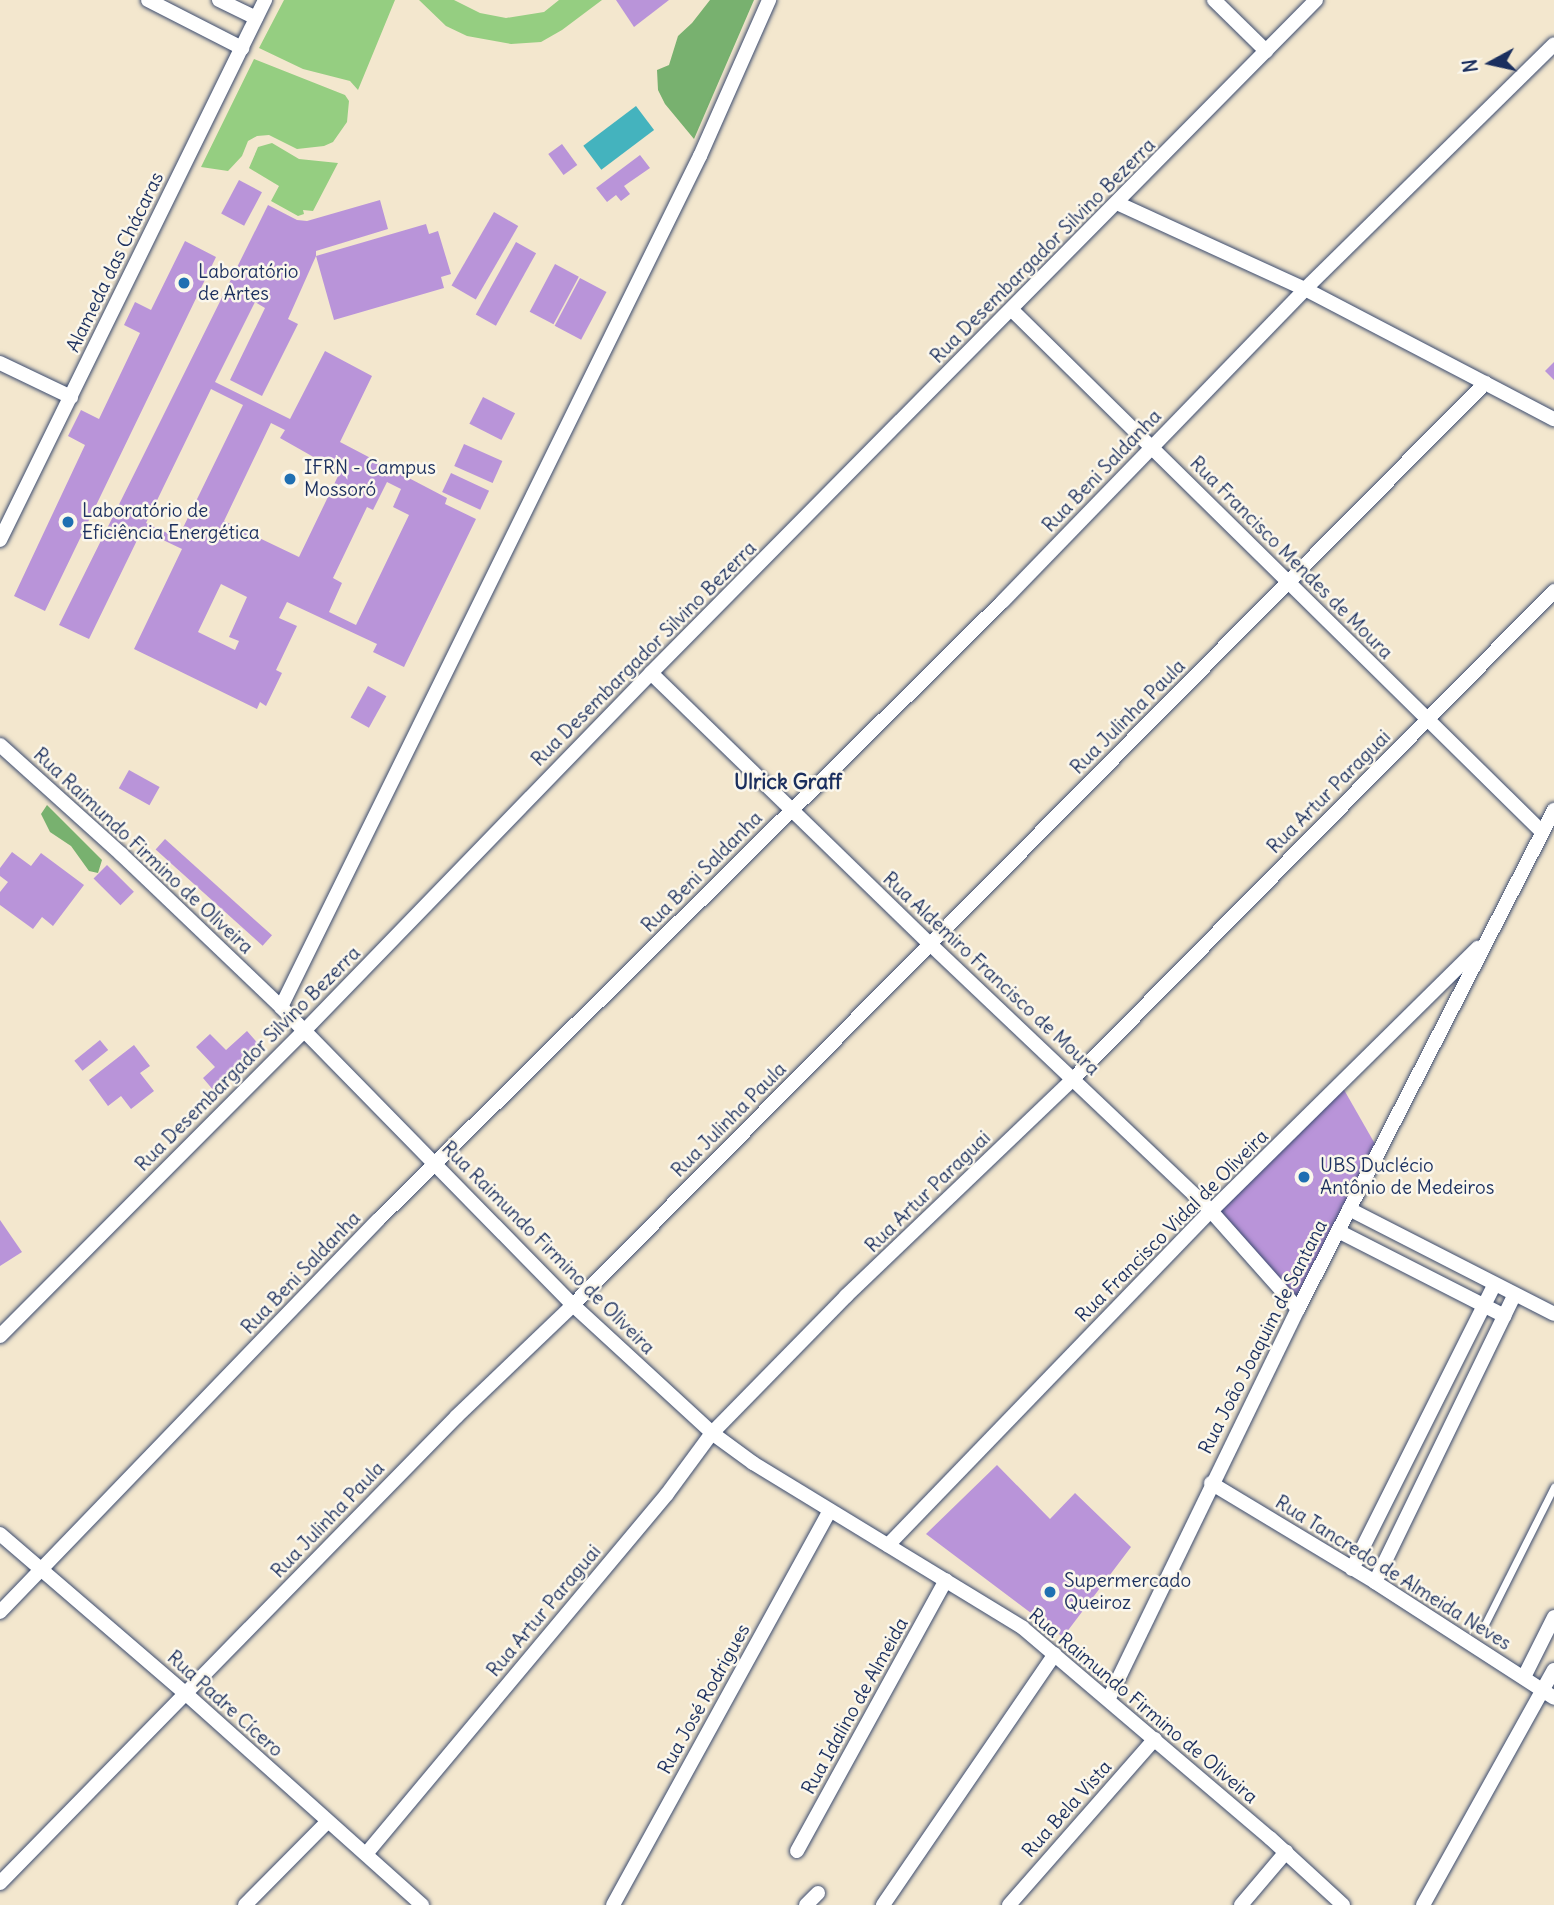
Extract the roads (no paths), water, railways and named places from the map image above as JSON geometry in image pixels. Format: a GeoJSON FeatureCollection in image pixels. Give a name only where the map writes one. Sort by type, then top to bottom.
{"type":"FeatureCollection","features":[{"type":"Feature","properties":{"kind":"street"},"geometry":{"type":"LineString","coordinates":[[148,0],[242,48]]}},
{"type":"Feature","properties":{"kind":"street"},"geometry":{"type":"LineString","coordinates":[[219,0],[256,18]]}},
{"type":"Feature","properties":{"kind":"street","name":"Alameda das Chácaras"},"geometry":{"type":"LineString","coordinates":[[0,539],[265,0]]}},
{"type":"Feature","properties":{"kind":"street"},"geometry":{"type":"LineString","coordinates":[[281,1007],[700,156],[769,0]]}},
{"type":"Feature","properties":{"kind":"street"},"geometry":{"type":"LineString","coordinates":[[1214,0],[1266,51]]}},
{"type":"Feature","properties":{"kind":"street","name":"Rua Desembargador Silvino Bezerra"},"geometry":{"type":"LineString","coordinates":[[0,1336],[305,1030],[651,673],[1316,0]]}},
{"type":"Feature","properties":{"kind":"street","name":"Rua Beni Saldanha"},"geometry":{"type":"LineString","coordinates":[[0,1612],[378,1220],[437,1165],[1003,601],[1306,289],[1554,44]]}},
{"type":"Feature","properties":{"kind":"street"},"geometry":{"type":"LineString","coordinates":[[1118,203],[1306,289],[1554,419]]}},
{"type":"Feature","properties":{"kind":"street","name":"Rua Francisco Mendes de Moura"},"geometry":{"type":"LineString","coordinates":[[1012,310],[1542,832]]}},
{"type":"Feature","properties":{"kind":"street"},"geometry":{"type":"LineString","coordinates":[[0,363],[71,397]]}},
{"type":"Feature","properties":{"kind":"street","name":"Rua Julinha Paula"},"geometry":{"type":"LineString","coordinates":[[0,1883],[457,1416],[573,1305],[1485,383]]}},
{"type":"Feature","properties":{"kind":"street","name":"Rua Artur Paraguai"},"geometry":{"type":"LineString","coordinates":[[366,1854],[667,1494],[712,1433],[846,1296],[1074,1078],[1554,591]]}},
{"type":"Feature","properties":{"kind":"street","name":"Rua Aldemiro Francisco de Moura"},"geometry":{"type":"LineString","coordinates":[[651,673],[930,944],[1212,1211],[1298,1309]]}},
{"type":"Feature","properties":{"kind":"street","name":"Rua Raimundo Firmino de Oliveira"},"geometry":{"type":"LineString","coordinates":[[0,746],[121,854],[305,1030],[573,1305],[712,1433],[753,1463],[1023,1628],[1286,1852],[1343,1905]]}},
{"type":"Feature","properties":{"kind":"street","name":"Rua João Joaquim de Santana"},"geometry":{"type":"LineString","coordinates":[[1109,1699],[1211,1483],[1298,1309],[1554,810]]}},
{"type":"Feature","properties":{"kind":"street","name":"Rua Francisco Vidal de Oliveira"},"geometry":{"type":"LineString","coordinates":[[888,1545],[1212,1211],[1488,938]]}},
{"type":"Feature","properties":{"kind":"street"},"geometry":{"type":"LineString","coordinates":[[1349,1209],[1494,1286],[1554,1314]]}},
{"type":"Feature","properties":{"kind":"street"},"geometry":{"type":"LineString","coordinates":[[1338,1231],[1505,1316]]}},
{"type":"Feature","properties":{"kind":"street"},"geometry":{"type":"LineString","coordinates":[[1352,1569],[1494,1286]]}},
{"type":"Feature","properties":{"kind":"street"},"geometry":{"type":"LineString","coordinates":[[1374,1582],[1514,1296]]}},
{"type":"Feature","properties":{"kind":"street","name":"Rua Tancredo de Almeida Neves"},"geometry":{"type":"LineString","coordinates":[[1211,1483],[1374,1582],[1549,1695]]}},
{"type":"Feature","properties":{"kind":"street","name":"Rua José Rodrigues"},"geometry":{"type":"LineString","coordinates":[[613,1905],[830,1511]]}},
{"type":"Feature","properties":{"kind":"street","name":"Rua Padre Cícero"},"geometry":{"type":"LineString","coordinates":[[0,1534],[186,1693],[422,1905]]}},
{"type":"Feature","properties":{"kind":"street","name":"Rua Idalino de Almeida"},"geometry":{"type":"LineString","coordinates":[[797,1850],[946,1580]]}},
{"type":"Feature","properties":{"kind":"street"},"geometry":{"type":"LineString","coordinates":[[1524,1677],[1554,1617]]}},
{"type":"Feature","properties":{"kind":"street"},"geometry":{"type":"LineString","coordinates":[[883,1905],[1055,1654]]}},
{"type":"Feature","properties":{"kind":"street"},"geometry":{"type":"LineString","coordinates":[[1423,1905],[1549,1695],[1554,1670]]}},
{"type":"Feature","properties":{"kind":"street","name":"Rua Bela Vista"},"geometry":{"type":"LineString","coordinates":[[1009,1905],[1155,1739]]}},
{"type":"Feature","properties":{"kind":"street"},"geometry":{"type":"LineString","coordinates":[[245,1905],[327,1822]]}},
{"type":"Feature","properties":{"kind":"street"},"geometry":{"type":"LineString","coordinates":[[1241,1905],[1286,1852]]}},
{"type":"Feature","properties":{"kind":"street"},"geometry":{"type":"LineString","coordinates":[[806,1905],[818,1893]]}},
{"type":"Feature","properties":{"kind":"lane"},"geometry":{"type":"LineString","coordinates":[[1484,1626],[1554,1487]]}},
{"type":"Feature","properties":{"kind":"water"},"geometry":{"type":"Polygon","coordinates":[[[636,106],[654,130],[601,170],[583,146],[636,106]]]}},
{"type":"Feature","properties":{"kind":"place","name":"Laboratório de Artes"},"geometry":{"type":"Point","coordinates":[184,283]}},
{"type":"Feature","properties":{"kind":"place","name":"IFRN - Campus Mossoró"},"geometry":{"type":"Point","coordinates":[290,479]}},
{"type":"Feature","properties":{"kind":"place","name":"Laboratório de Eficiência Energética"},"geometry":{"type":"Point","coordinates":[68,522]}},
{"type":"Feature","properties":{"kind":"place","name":"UBS Duclécio Antônio de Medeiros"},"geometry":{"type":"Point","coordinates":[1304,1177]}},
{"type":"Feature","properties":{"kind":"place","name":"Supermercado Queiroz"},"geometry":{"type":"Point","coordinates":[1050,1592]}},
{"type":"Feature","properties":{"kind":"district","name":"Ulrick Graff"},"geometry":{"type":"Point","coordinates":[788,782]}}]}
